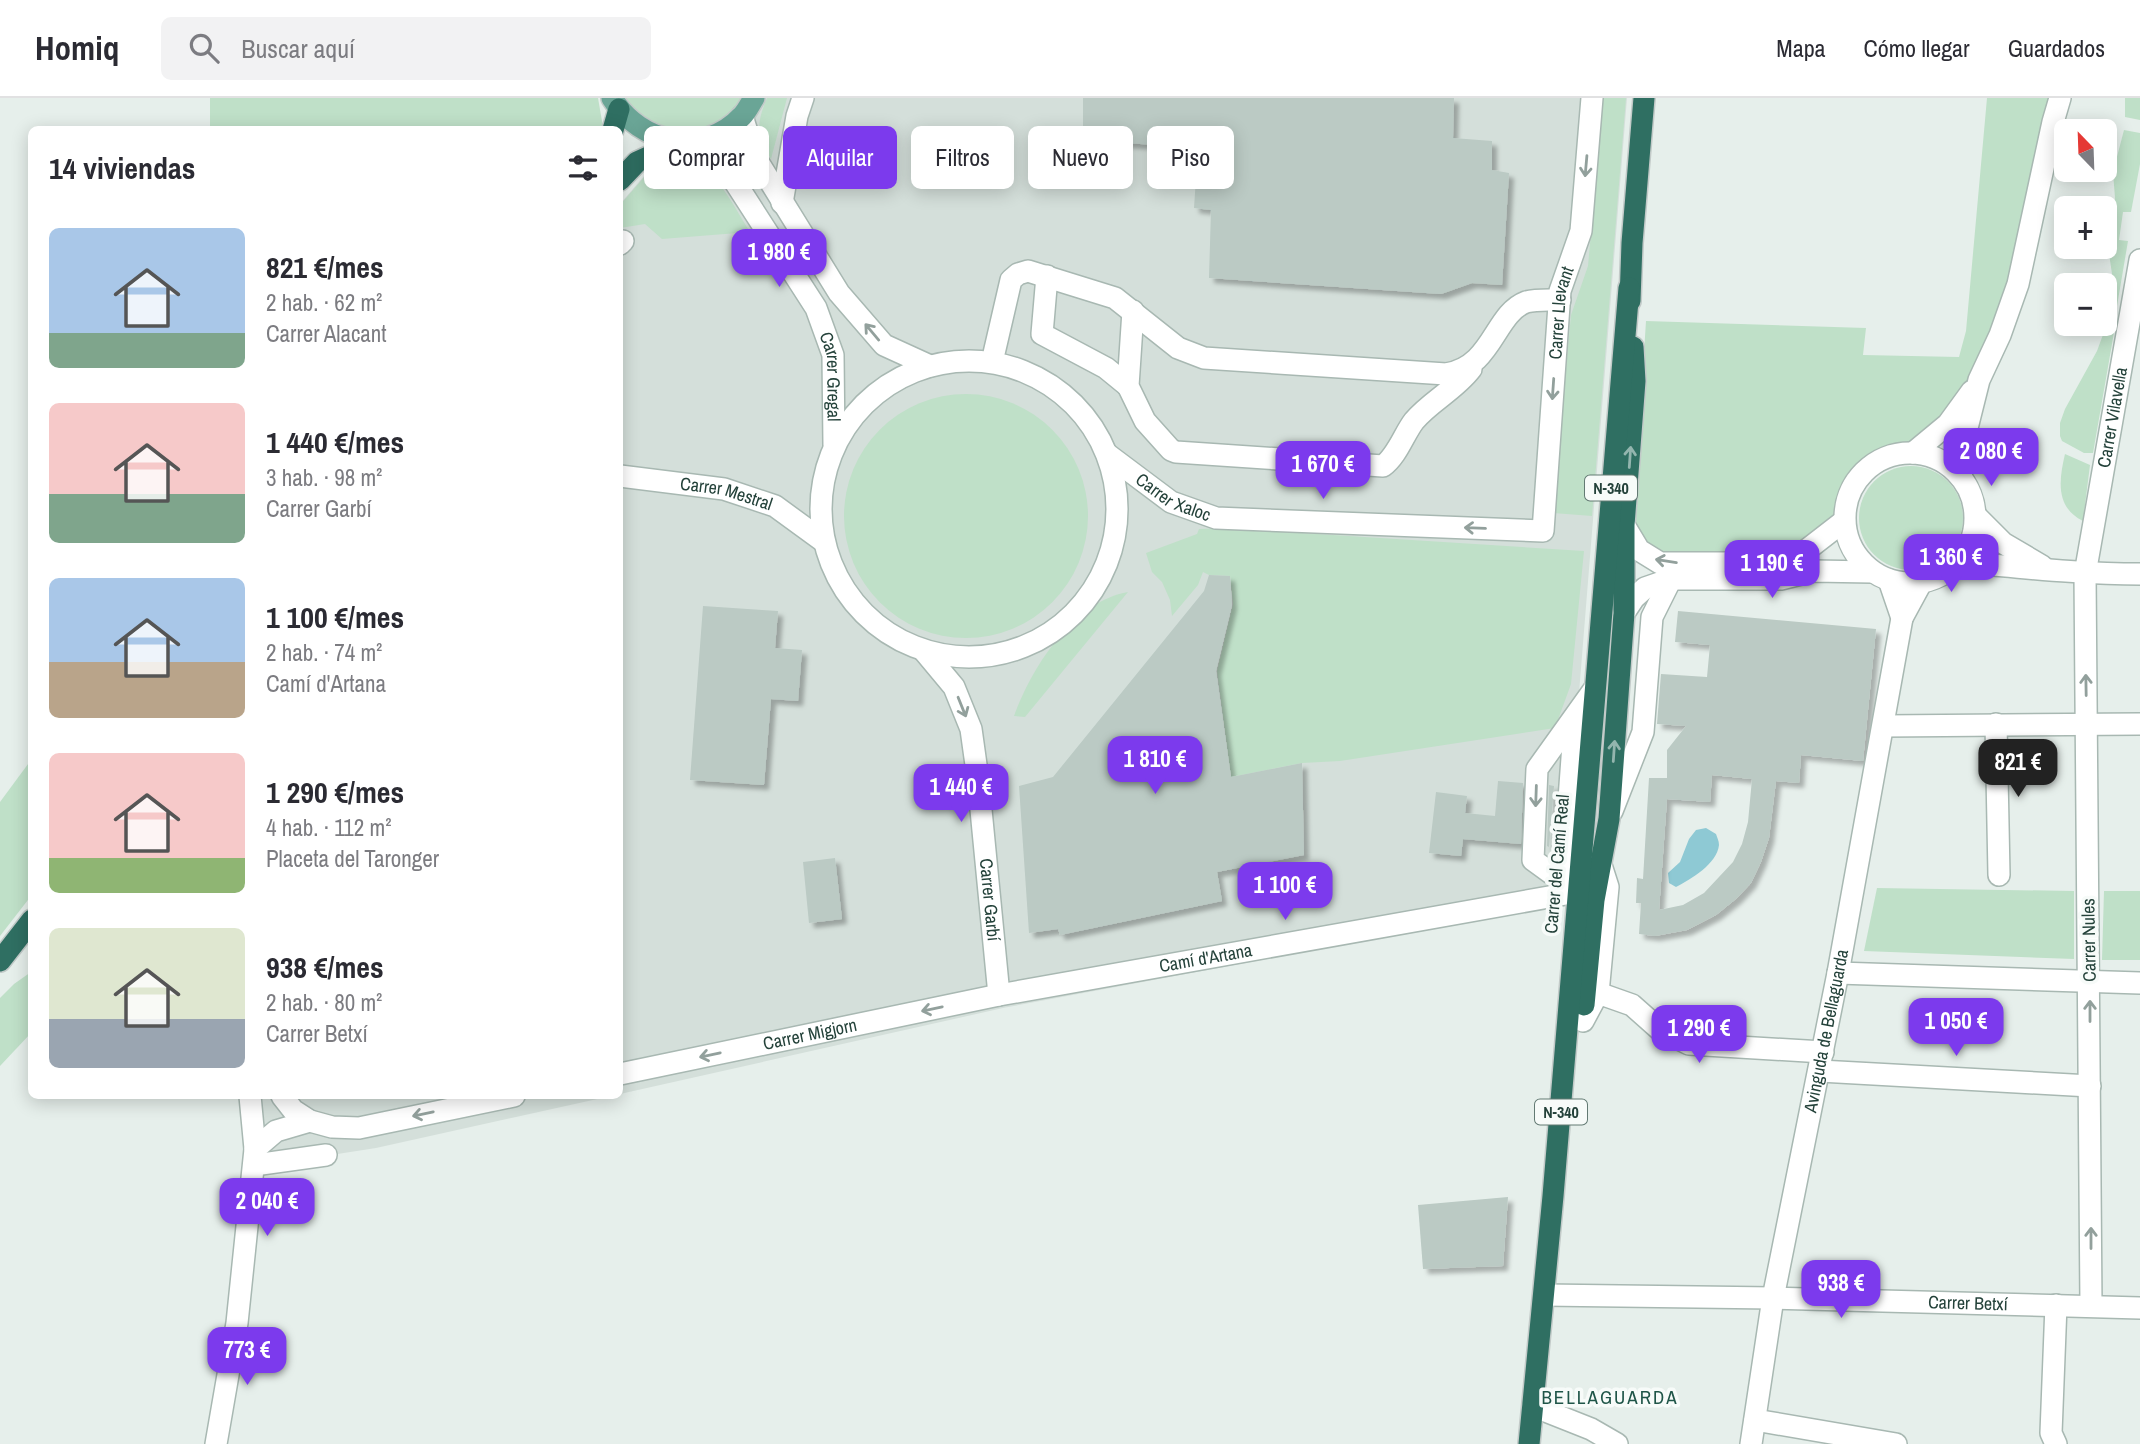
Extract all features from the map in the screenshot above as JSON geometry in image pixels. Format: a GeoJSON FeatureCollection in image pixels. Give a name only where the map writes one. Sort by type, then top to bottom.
{"type":"FeatureCollection","features":[{"type":"Feature","properties":{"kind":"highway","name":"N-340"},"geometry":{"type":"LineString","coordinates":[[1629,288],[1643,98]]}},
{"type":"Feature","properties":{"kind":"highway"},"geometry":{"type":"LineString","coordinates":[[623,177],[644,159]]}},
{"type":"Feature","properties":{"kind":"highway"},"geometry":{"type":"LineString","coordinates":[[1553,1196],[1566,1168],[1570,1148],[1594,900],[1609,819],[1624,613],[1624,525],[1635,381],[1629,288]]}},
{"type":"Feature","properties":{"kind":"highway","name":"Carrer del Camí Real"},"geometry":{"type":"LineString","coordinates":[[1529,1444],[1553,1196],[1570,887],[1595,688],[1629,288]]}},
{"type":"Feature","properties":{"kind":"highway"},"geometry":{"type":"LineString","coordinates":[[0,961],[28,925]]}},
{"type":"Feature","properties":{"kind":"main road"},"geometry":{"type":"LineString","coordinates":[[730,126],[742,116],[754,98]]}},
{"type":"Feature","properties":{"kind":"main road"},"geometry":{"type":"LineString","coordinates":[[615,112],[644,131]]}},
{"type":"Feature","properties":{"kind":"street"},"geometry":{"type":"LineString","coordinates":[[782,203],[797,116],[803,98]]}},
{"type":"Feature","properties":{"kind":"street","name":"Carrer Llevant"},"geometry":{"type":"LineString","coordinates":[[1543,531],[1560,291],[1581,231],[1592,98]]}},
{"type":"Feature","properties":{"kind":"street"},"geometry":{"type":"LineString","coordinates":[[1913,453],[1948,424],[1979,380],[2000,335],[2018,284],[2060,98]]}},
{"type":"Feature","properties":{"kind":"street"},"geometry":{"type":"LineString","coordinates":[[742,116],[755,156],[839,293],[884,345],[930,366]]}},
{"type":"Feature","properties":{"kind":"street","name":"Carrer Gregal"},"geometry":{"type":"LineString","coordinates":[[739,189],[816,308],[833,355],[835,445]]}},
{"type":"Feature","properties":{"kind":"street","name":"Carrer Vilavella"},"geometry":{"type":"LineString","coordinates":[[2085,574],[2138,284],[2140,260]]}},
{"type":"Feature","properties":{"kind":"street"},"geometry":{"type":"LineString","coordinates":[[992,362],[1011,280],[1028,271],[1115,298],[1178,348],[1204,358],[1446,374],[1466,368],[1480,356]]}},
{"type":"Feature","properties":{"kind":"street"},"geometry":{"type":"LineString","coordinates":[[1047,276],[1042,334],[1106,368],[1128,386],[1145,421],[1171,450],[1383,466],[1390,460],[1415,420],[1432,403],[1457,385],[1519,306],[1533,301],[1560,300]]}},
{"type":"Feature","properties":{"kind":"street"},"geometry":{"type":"LineString","coordinates":[[1128,386],[1133,311]]}},
{"type":"Feature","properties":{"kind":"street"},"geometry":{"type":"LineString","coordinates":[[961,360],[992,362],[1041,379],[1081,411],[1107,454],[1117,501],[1112,548],[1092,591],[1060,626],[1018,649],[971,657],[924,651],[889,634],[859,609],[836,578],[823,541],[821,492],[835,445],[858,410],[891,382],[930,366],[961,360]]}},
{"type":"Feature","properties":{"kind":"street"},"geometry":{"type":"LineString","coordinates":[[1961,477],[1965,436],[1979,380]]}},
{"type":"Feature","properties":{"kind":"street"},"geometry":{"type":"LineString","coordinates":[[1624,613],[1634,597],[1645,588],[1671,579],[1782,579],[1813,571],[1881,576],[1921,583],[1941,576],[1958,562],[1968,549],[1976,516],[1972,495],[1961,477],[1947,464],[1931,456],[1913,453],[1891,456],[1872,465],[1857,480],[1847,500],[1844,521],[1848,541],[1858,558],[1881,576]]}},
{"type":"Feature","properties":{"kind":"street","name":"Carrer Xaloc"},"geometry":{"type":"LineString","coordinates":[[1107,454],[1171,502],[1216,518],[1543,531]]}},
{"type":"Feature","properties":{"kind":"street","name":"Carrer Mestral"},"geometry":{"type":"LineString","coordinates":[[623,476],[724,489],[775,506],[823,541]]}},
{"type":"Feature","properties":{"kind":"street"},"geometry":{"type":"LineString","coordinates":[[1976,516],[2003,543],[2046,568]]}},
{"type":"Feature","properties":{"kind":"street"},"geometry":{"type":"LineString","coordinates":[[1624,525],[1639,550],[1660,563],[1771,564],[1804,552],[1844,521]]}},
{"type":"Feature","properties":{"kind":"street"},"geometry":{"type":"LineString","coordinates":[[1958,562],[2046,568],[2085,574],[2140,574]]}},
{"type":"Feature","properties":{"kind":"street","name":"Carrer Nules"},"geometry":{"type":"LineString","coordinates":[[2085,574],[2091,1306]]}},
{"type":"Feature","properties":{"kind":"street","name":"Avinguda de Bellaguarda"},"geometry":{"type":"LineString","coordinates":[[1881,576],[1902,618]]}},
{"type":"Feature","properties":{"kind":"street"},"geometry":{"type":"LineString","coordinates":[[1609,819],[1643,733],[1653,617],[1671,579]]}},
{"type":"Feature","properties":{"kind":"street","name":"Avinguda de Bellaguarda"},"geometry":{"type":"LineString","coordinates":[[1751,1444],[1773,1298],[1839,973],[1902,618],[1921,583]]}},
{"type":"Feature","properties":{"kind":"street","name":"Carrer Garbí"},"geometry":{"type":"LineString","coordinates":[[924,651],[954,687],[971,729],[999,995]]}},
{"type":"Feature","properties":{"kind":"street"},"geometry":{"type":"LineString","coordinates":[[1570,887],[1533,860],[1537,769],[1595,688]]}},
{"type":"Feature","properties":{"kind":"street"},"geometry":{"type":"LineString","coordinates":[[1570,887],[1576,715]]}},
{"type":"Feature","properties":{"kind":"street"},"geometry":{"type":"LineString","coordinates":[[1996,724],[1999,875]]}},
{"type":"Feature","properties":{"kind":"street"},"geometry":{"type":"LineString","coordinates":[[1884,726],[2140,724]]}},
{"type":"Feature","properties":{"kind":"street"},"geometry":{"type":"LineString","coordinates":[[1583,1021],[1598,993],[1608,887],[1601,862]]}},
{"type":"Feature","properties":{"kind":"street","name":"Camí d'Artana"},"geometry":{"type":"LineString","coordinates":[[999,995],[1570,887]]}},
{"type":"Feature","properties":{"kind":"street"},"geometry":{"type":"LineString","coordinates":[[1839,973],[2140,983]]}},
{"type":"Feature","properties":{"kind":"street"},"geometry":{"type":"LineString","coordinates":[[1598,993],[1632,1005],[1659,1029],[1689,1044],[1822,1062],[2090,1086]]}},
{"type":"Feature","properties":{"kind":"street","name":"Carrer Migjorn"},"geometry":{"type":"LineString","coordinates":[[623,1073],[999,995]]}},
{"type":"Feature","properties":{"kind":"street"},"geometry":{"type":"LineString","coordinates":[[216,1444],[237,1323],[254,1157],[250,1099]]}},
{"type":"Feature","properties":{"kind":"street"},"geometry":{"type":"LineString","coordinates":[[284,1099],[293,1110],[310,1121],[332,1127],[359,1128],[499,1099]]}},
{"type":"Feature","properties":{"kind":"street"},"geometry":{"type":"LineString","coordinates":[[254,1157],[276,1130],[310,1121]]}},
{"type":"Feature","properties":{"kind":"street"},"geometry":{"type":"LineString","coordinates":[[254,1157],[326,1155]]}},
{"type":"Feature","properties":{"kind":"street","name":"Carrer Betxí"},"geometry":{"type":"LineString","coordinates":[[1544,1295],[2140,1308]]}},
{"type":"Feature","properties":{"kind":"street"},"geometry":{"type":"LineString","coordinates":[[2056,1305],[2051,1433],[2056,1444]]}},
{"type":"Feature","properties":{"kind":"street"},"geometry":{"type":"LineString","coordinates":[[1532,1406],[1591,1429],[1617,1444]]}},
{"type":"Feature","properties":{"kind":"street"},"geometry":{"type":"LineString","coordinates":[[1755,1420],[1896,1444]]}},
{"type":"Feature","properties":{"kind":"shaded area"},"geometry":{"type":"Polygon","coordinates":[[[766,98],[1627,98],[1562,904],[1003,1008],[623,1093],[623,201],[644,176],[644,189],[769,189],[769,126],[746,126],[760,110],[766,98]]]}},
{"type":"Feature","properties":{"kind":"shaded area"},"geometry":{"type":"Polygon","coordinates":[[[244,1099],[597,1099],[376,1148],[248,1168],[244,1099]]]}},
{"type":"Feature","properties":{"kind":"green space"},"geometry":{"type":"Polygon","coordinates":[[[210,98],[598,98],[602,126],[210,126],[210,98]]]}},
{"type":"Feature","properties":{"kind":"green space"},"geometry":{"type":"Polygon","coordinates":[[[623,98],[741,98],[732,111],[709,126],[655,126],[630,107],[623,98]]]}},
{"type":"Feature","properties":{"kind":"green space"},"geometry":{"type":"Polygon","coordinates":[[[767,98],[787,98],[771,159],[769,126],[759,126],[767,98]]]}},
{"type":"Feature","properties":{"kind":"green space"},"geometry":{"type":"Polygon","coordinates":[[[1603,98],[1626,98],[1592,516],[1553,513],[1571,315],[1588,266],[1603,98]]]}},
{"type":"Feature","properties":{"kind":"green space"},"geometry":{"type":"Polygon","coordinates":[[[1987,98],[2051,98],[2005,297],[1981,359],[1957,403],[1918,440],[1879,451],[1858,466],[1843,488],[1831,520],[1781,557],[1669,556],[1646,548],[1633,524],[1646,321],[1866,328],[1863,355],[1959,357],[1966,331],[1987,98]]]}},
{"type":"Feature","properties":{"kind":"green space"},"geometry":{"type":"Polygon","coordinates":[[[2125,98],[2140,98],[2140,120],[2125,117],[2125,98]]]}},
{"type":"Feature","properties":{"kind":"green space"},"geometry":{"type":"Polygon","coordinates":[[[2124,130],[2140,133],[2140,164],[2131,212],[2123,212],[2119,240],[2128,241],[2117,306],[2117,273],[2112,273],[2110,259],[2117,259],[2117,196],[2114,182],[2118,182],[2118,153],[2124,130]]]}},
{"type":"Feature","properties":{"kind":"green space"},"geometry":{"type":"Polygon","coordinates":[[[644,177],[644,189],[723,189],[750,232],[662,239],[645,224],[623,228],[623,202],[644,177]]]}},
{"type":"Feature","properties":{"kind":"green space"},"geometry":{"type":"Polygon","coordinates":[[[2102,336],[2113,336],[2093,453],[2084,453],[2062,441],[2060,423],[2102,336]]]}},
{"type":"Feature","properties":{"kind":"green space"},"geometry":{"type":"Polygon","coordinates":[[[966,394],[1013,404],[1034,415],[1052,430],[1067,448],[1078,469],[1088,516],[1078,563],[1067,584],[1052,602],[1034,617],[1013,628],[966,638],[919,628],[898,617],[880,602],[865,584],[854,563],[844,516],[854,469],[865,448],[880,430],[898,415],[919,404],[966,394]]]}},
{"type":"Feature","properties":{"kind":"green space"},"geometry":{"type":"Polygon","coordinates":[[[2065,454],[2090,465],[2083,521],[2074,515],[2063,501],[2061,473],[2065,454]]]}},
{"type":"Feature","properties":{"kind":"green space"},"geometry":{"type":"Polygon","coordinates":[[[1911,466],[1931,470],[1948,481],[1959,498],[1963,518],[1959,538],[1948,555],[1931,566],[1911,570],[1891,566],[1874,555],[1863,538],[1859,518],[1863,498],[1874,481],[1891,470],[1911,466]]]}},
{"type":"Feature","properties":{"kind":"green space"},"geometry":{"type":"Polygon","coordinates":[[[1225,528],[1584,551],[1571,684],[1555,728],[1340,761],[1302,763],[1231,777],[1217,671],[1233,604],[1230,576],[1203,572],[1198,585],[1172,616],[1170,600],[1162,582],[1152,572],[1146,553],[1197,534],[1199,529],[1225,528]]]}},
{"type":"Feature","properties":{"kind":"green space"},"geometry":{"type":"Polygon","coordinates":[[[1128,592],[1025,717],[1014,716],[1031,678],[1057,639],[1090,608],[1108,598],[1128,592]]]}},
{"type":"Feature","properties":{"kind":"green space"},"geometry":{"type":"Polygon","coordinates":[[[28,764],[28,900],[0,936],[0,802],[28,764]]]}},
{"type":"Feature","properties":{"kind":"green space"},"geometry":{"type":"Polygon","coordinates":[[[1877,888],[2074,891],[2074,959],[1864,951],[1877,888]]]}},
{"type":"Feature","properties":{"kind":"green space"},"geometry":{"type":"Polygon","coordinates":[[[2104,891],[2140,891],[2140,960],[2102,960],[2104,891]]]}},
{"type":"Feature","properties":{"kind":"green space"},"geometry":{"type":"Polygon","coordinates":[[[28,974],[28,1036],[0,1066],[0,998],[28,974]]]}},
{"type":"Feature","properties":{"kind":"water"},"geometry":{"type":"Polygon","coordinates":[[[1706,828],[1716,834],[1718,841],[1714,858],[1682,884],[1676,887],[1669,883],[1668,873],[1680,862],[1689,839],[1696,830],[1706,828]]]}},
{"type":"Feature","properties":{"kind":"building"},"geometry":{"type":"Polygon","coordinates":[[[1083,98],[1454,98],[1453,138],[1492,141],[1492,170],[1509,173],[1502,285],[1472,283],[1441,294],[1209,278],[1211,210],[1194,208],[1195,189],[1234,189],[1234,126],[1147,126],[1147,144],[1133,143],[1133,126],[1083,126],[1083,98]]]}},
{"type":"Feature","properties":{"kind":"building"},"geometry":{"type":"Polygon","coordinates":[[[1209,575],[1230,576],[1232,605],[1216,671],[1231,777],[1302,763],[1304,855],[1217,872],[1222,901],[1060,935],[1058,929],[1029,933],[1019,786],[1053,777],[1204,591],[1209,575]]]}},
{"type":"Feature","properties":{"kind":"building"},"geometry":{"type":"Polygon","coordinates":[[[703,606],[778,611],[775,648],[802,650],[798,701],[771,699],[764,785],[690,780],[703,606]]]}},
{"type":"Feature","properties":{"kind":"building"},"geometry":{"type":"Polygon","coordinates":[[[1678,611],[1876,629],[1863,761],[1801,755],[1799,783],[1776,781],[1769,838],[1751,883],[1716,915],[1687,930],[1655,936],[1639,934],[1641,903],[1636,903],[1637,878],[1643,879],[1649,778],[1667,778],[1667,750],[1686,726],[1657,724],[1661,674],[1707,677],[1710,645],[1675,642],[1678,611]],[[1712,775],[1710,802],[1667,799],[1659,910],[1683,905],[1704,893],[1733,862],[1742,844],[1748,822],[1752,779],[1712,775]]]}},
{"type":"Feature","properties":{"kind":"building"},"geometry":{"type":"Polygon","coordinates":[[[1498,781],[1523,783],[1521,844],[1463,839],[1461,856],[1429,853],[1436,792],[1467,796],[1465,813],[1495,816],[1498,781]]]}},
{"type":"Feature","properties":{"kind":"building"},"geometry":{"type":"Polygon","coordinates":[[[1549,785],[1554,786],[1549,847],[1547,846],[1549,785]]]}},
{"type":"Feature","properties":{"kind":"building"},"geometry":{"type":"Polygon","coordinates":[[[835,858],[842,919],[809,923],[803,862],[835,858]]]}},
{"type":"Feature","properties":{"kind":"building"},"geometry":{"type":"Polygon","coordinates":[[[1508,1197],[1503,1266],[1423,1269],[1418,1205],[1508,1197]]]}},
{"type":"Feature","properties":{"kind":"district","name":"BELLAGUARDA"},"geometry":{"type":"Point","coordinates":[1610,1397]}}]}
